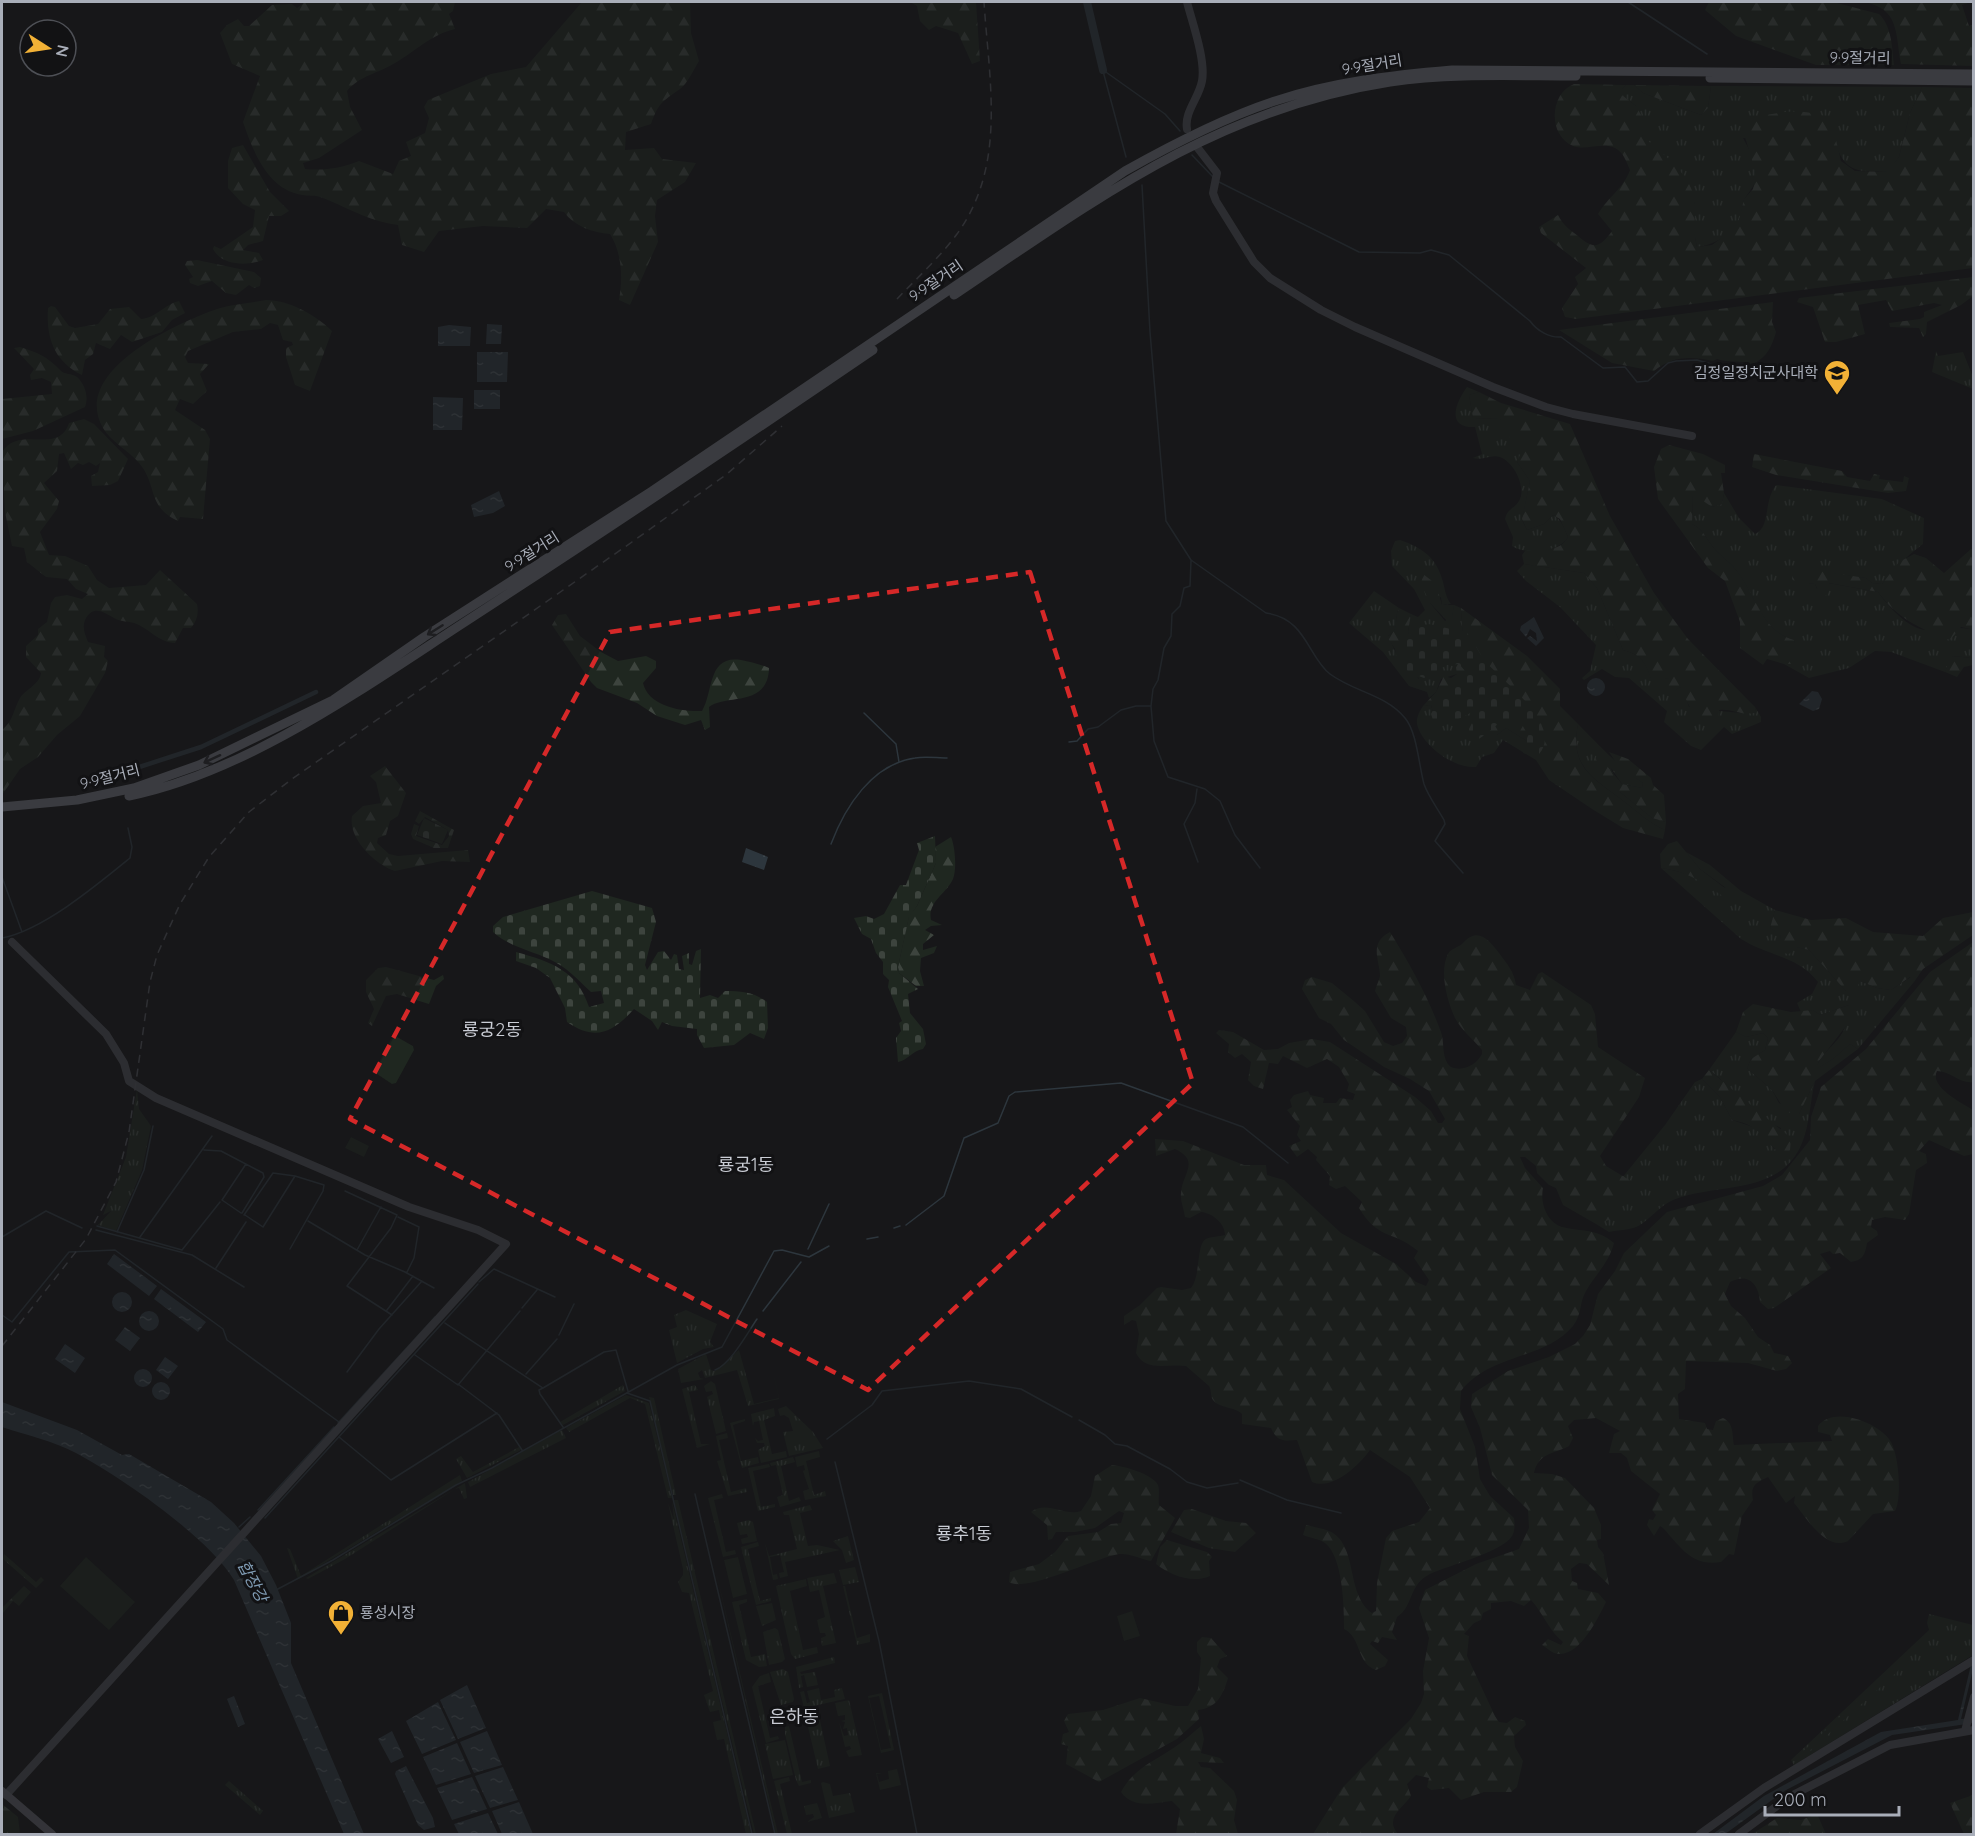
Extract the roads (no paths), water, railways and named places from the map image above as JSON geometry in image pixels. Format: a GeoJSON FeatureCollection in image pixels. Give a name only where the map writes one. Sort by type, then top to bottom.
{"type":"FeatureCollection","features":[{"type":"Feature","properties":{"kind":"highway","name":"9·9절거리"},"geometry":{"type":"LineString","coordinates":[[2,807],[77,800],[134,788],[199,765],[333,700],[424,637],[624,510],[1125,171],[1185,139],[1275,101],[1388,76],[1452,70],[1974,74]]}},
{"type":"Feature","properties":{"kind":"highway","name":"9·9절거리"},"geometry":{"type":"LineString","coordinates":[[2,813],[78,806],[135,794],[210,771],[328,710],[569,555],[1129,179],[1208,137],[1278,109],[1390,82],[1450,77],[1974,81]]}},
{"type":"Feature","properties":{"kind":"main road"},"geometry":{"type":"LineString","coordinates":[[4,1793],[52,1834]]}},
{"type":"Feature","properties":{"kind":"street"},"geometry":{"type":"LineString","coordinates":[[1187,2],[1203,78],[1197,100],[1187,115],[1187,129]]}},
{"type":"Feature","properties":{"kind":"street"},"geometry":{"type":"LineString","coordinates":[[1197,147],[1214,168],[1214,197],[1254,262],[1270,278],[1321,310],[1493,387],[1546,407],[1572,414],[1692,436]]}},
{"type":"Feature","properties":{"kind":"street"},"geometry":{"type":"LineString","coordinates":[[4,1793],[248,1530],[506,1244],[478,1230],[409,1207],[156,1098],[129,1081],[124,1063],[106,1034],[12,942]]}},
{"type":"Feature","properties":{"kind":"street"},"geometry":{"type":"LineString","coordinates":[[1700,1834],[1764,1788],[1972,1661]]}},
{"type":"Feature","properties":{"kind":"street"},"geometry":{"type":"LineString","coordinates":[[1739,1834],[1789,1797],[1890,1745],[1969,1730],[1974,1698]]}},
{"type":"Feature","properties":{"kind":"water"},"geometry":{"type":"Polygon","coordinates":[[[487,324],[502,325],[501,344],[486,344],[487,324]]]}},
{"type":"Feature","properties":{"kind":"water"},"geometry":{"type":"Polygon","coordinates":[[[449,325],[471,327],[470,346],[438,346],[438,327],[449,325]]]}},
{"type":"Feature","properties":{"kind":"water"},"geometry":{"type":"Polygon","coordinates":[[[477,352],[508,352],[507,382],[477,382],[477,352]]]}},
{"type":"Feature","properties":{"kind":"water"},"geometry":{"type":"Polygon","coordinates":[[[474,390],[500,390],[500,409],[474,409],[474,390]]]}},
{"type":"Feature","properties":{"kind":"water"},"geometry":{"type":"Polygon","coordinates":[[[433,397],[463,398],[462,430],[433,430],[433,397]]]}},
{"type":"Feature","properties":{"kind":"water"},"geometry":{"type":"Polygon","coordinates":[[[499,491],[505,506],[493,513],[474,517],[471,505],[499,491]]]}},
{"type":"Feature","properties":{"kind":"water"},"geometry":{"type":"Polygon","coordinates":[[[1534,617],[1544,638],[1536,646],[1527,638],[1530,636],[1537,641],[1536,633],[1530,629],[1526,637],[1520,630],[1521,626],[1534,617]]]}},
{"type":"Feature","properties":{"kind":"water"},"geometry":{"type":"Polygon","coordinates":[[[1596,678],[1602,681],[1605,687],[1602,693],[1596,696],[1590,693],[1587,687],[1590,681],[1596,678]]]}},
{"type":"Feature","properties":{"kind":"water"},"geometry":{"type":"Polygon","coordinates":[[[1812,691],[1818,692],[1822,699],[1819,709],[1813,711],[1799,704],[1812,691]]]}},
{"type":"Feature","properties":{"kind":"water"},"geometry":{"type":"Polygon","coordinates":[[[746,848],[768,857],[764,870],[742,862],[746,848]]]}},
{"type":"Feature","properties":{"kind":"water"},"geometry":{"type":"Polygon","coordinates":[[[114,1254],[157,1286],[149,1296],[107,1264],[114,1254]]]}},
{"type":"Feature","properties":{"kind":"water"},"geometry":{"type":"Polygon","coordinates":[[[161,1289],[206,1322],[198,1332],[154,1299],[161,1289]]]}},
{"type":"Feature","properties":{"kind":"water"},"geometry":{"type":"Polygon","coordinates":[[[118,1292],[126,1292],[132,1298],[132,1306],[126,1312],[118,1312],[112,1306],[112,1298],[118,1292]]]}},
{"type":"Feature","properties":{"kind":"water"},"geometry":{"type":"Polygon","coordinates":[[[145,1311],[153,1311],[159,1317],[159,1325],[153,1331],[145,1331],[139,1325],[139,1317],[145,1311]]]}},
{"type":"Feature","properties":{"kind":"water"},"geometry":{"type":"Polygon","coordinates":[[[125,1327],[140,1338],[130,1351],[115,1340],[125,1327]]]}},
{"type":"Feature","properties":{"kind":"water"},"geometry":{"type":"Polygon","coordinates":[[[65,1344],[85,1358],[75,1373],[55,1359],[65,1344]]]}},
{"type":"Feature","properties":{"kind":"water"},"geometry":{"type":"Polygon","coordinates":[[[165,1357],[178,1366],[168,1379],[156,1370],[165,1357]]]}},
{"type":"Feature","properties":{"kind":"water"},"geometry":{"type":"Polygon","coordinates":[[[143,1369],[149,1372],[152,1378],[149,1384],[143,1387],[137,1384],[134,1378],[137,1372],[143,1369]]]}},
{"type":"Feature","properties":{"kind":"water"},"geometry":{"type":"Polygon","coordinates":[[[161,1382],[167,1385],[170,1391],[167,1397],[161,1400],[155,1397],[152,1391],[155,1385],[161,1382]]]}},
{"type":"Feature","properties":{"kind":"water","name":"합장강"},"geometry":{"type":"Polygon","coordinates":[[[2,1402],[77,1430],[122,1455],[129,1454],[211,1502],[234,1523],[261,1556],[276,1585],[291,1623],[291,1663],[364,1834],[344,1834],[234,1580],[222,1563],[205,1545],[162,1509],[95,1464],[58,1445],[2,1427],[2,1402]]]}},
{"type":"Feature","properties":{"kind":"water"},"geometry":{"type":"Polygon","coordinates":[[[1973,1656],[1973,1669],[1961,1719],[1973,1718],[1973,1723],[1892,1735],[1786,1790],[1725,1834],[1713,1834],[1764,1796],[1881,1732],[1958,1720],[1973,1656]]]}},
{"type":"Feature","properties":{"kind":"water"},"geometry":{"type":"Polygon","coordinates":[[[467,1685],[486,1728],[458,1739],[440,1700],[467,1685]]]}},
{"type":"Feature","properties":{"kind":"water"},"geometry":{"type":"Polygon","coordinates":[[[234,1696],[245,1724],[238,1727],[227,1699],[234,1696]]]}},
{"type":"Feature","properties":{"kind":"water"},"geometry":{"type":"Polygon","coordinates":[[[438,1702],[456,1740],[422,1754],[406,1721],[438,1702]]]}},
{"type":"Feature","properties":{"kind":"water"},"geometry":{"type":"Polygon","coordinates":[[[392,1731],[404,1757],[391,1763],[378,1739],[392,1731]]]}},
{"type":"Feature","properties":{"kind":"water"},"geometry":{"type":"Polygon","coordinates":[[[487,1731],[502,1765],[474,1773],[460,1742],[487,1731]]]}},
{"type":"Feature","properties":{"kind":"water"},"geometry":{"type":"Polygon","coordinates":[[[457,1743],[471,1774],[436,1785],[423,1757],[457,1743]]]}},
{"type":"Feature","properties":{"kind":"water"},"geometry":{"type":"Polygon","coordinates":[[[406,1766],[433,1818],[435,1827],[424,1830],[418,1825],[395,1774],[396,1771],[406,1766]]]}},
{"type":"Feature","properties":{"kind":"water"},"geometry":{"type":"Polygon","coordinates":[[[503,1767],[518,1800],[490,1808],[475,1776],[503,1767]]]}},
{"type":"Feature","properties":{"kind":"water"},"geometry":{"type":"Polygon","coordinates":[[[472,1777],[487,1809],[452,1820],[437,1788],[472,1777]]]}},
{"type":"Feature","properties":{"kind":"water"},"geometry":{"type":"Polygon","coordinates":[[[519,1802],[533,1834],[502,1834],[492,1811],[519,1802]]]}},
{"type":"Feature","properties":{"kind":"water"},"geometry":{"type":"Polygon","coordinates":[[[488,1813],[498,1834],[459,1834],[454,1824],[488,1813]]]}},
{"type":"Feature","properties":{"kind":"waterway"},"geometry":{"type":"LineString","coordinates":[[1087,2],[1103,70]]}},
{"type":"Feature","properties":{"kind":"waterway"},"geometry":{"type":"LineString","coordinates":[[1628,2],[1707,54]]}},
{"type":"Feature","properties":{"kind":"waterway"},"geometry":{"type":"LineString","coordinates":[[1103,70],[1165,114],[1180,131]]}},
{"type":"Feature","properties":{"kind":"waterway"},"geometry":{"type":"LineString","coordinates":[[1103,71],[1126,157]]}},
{"type":"Feature","properties":{"kind":"waterway"},"geometry":{"type":"LineString","coordinates":[[1192,155],[1213,177]]}},
{"type":"Feature","properties":{"kind":"waterway"},"geometry":{"type":"LineString","coordinates":[[1219,182],[1359,252],[1420,253],[1431,250],[1449,255],[1540,331],[1561,337],[1603,368],[1625,367],[1637,382],[1648,381],[1668,363],[1676,361],[1697,360],[1718,366],[1745,364],[1749,369]]}},
{"type":"Feature","properties":{"kind":"waterway"},"geometry":{"type":"LineString","coordinates":[[1142,185],[1150,332],[1166,521],[1191,560],[1266,613],[1290,622],[1330,674],[1379,698],[1405,718],[1415,740],[1424,784],[1445,824],[1435,841],[1463,873]]}},
{"type":"Feature","properties":{"kind":"waterway"},"geometry":{"type":"LineString","coordinates":[[1191,561],[1190,586],[1184,588],[1180,606],[1172,614],[1171,636],[1164,648],[1158,680],[1153,689],[1151,706],[1154,741],[1168,777],[1205,789],[1220,801],[1235,835],[1260,868]]}},
{"type":"Feature","properties":{"kind":"waterway"},"geometry":{"type":"LineString","coordinates":[[130,770],[201,747],[316,692]]}},
{"type":"Feature","properties":{"kind":"waterway"},"geometry":{"type":"LineString","coordinates":[[1069,742],[1077,741],[1088,729],[1098,727],[1121,710],[1136,706],[1151,706]]}},
{"type":"Feature","properties":{"kind":"waterway"},"geometry":{"type":"LineString","coordinates":[[864,713],[896,744],[899,762]]}},
{"type":"Feature","properties":{"kind":"waterway"},"geometry":{"type":"LineString","coordinates":[[831,844],[852,802],[873,778],[900,762],[915,758],[947,758]]}},
{"type":"Feature","properties":{"kind":"waterway"},"geometry":{"type":"LineString","coordinates":[[1197,789],[1195,803],[1184,824],[1198,862]]}},
{"type":"Feature","properties":{"kind":"waterway"},"geometry":{"type":"LineString","coordinates":[[2,938],[35,926],[52,916],[86,893],[130,858],[132,847],[128,828]]}},
{"type":"Feature","properties":{"kind":"waterway"},"geometry":{"type":"LineString","coordinates":[[2,877],[22,932]]}},
{"type":"Feature","properties":{"kind":"waterway"},"geometry":{"type":"LineString","coordinates":[[906,1225],[944,1196],[964,1138],[998,1123],[1009,1096],[1015,1092],[1121,1083],[1243,1127],[1288,1163]]}},
{"type":"Feature","properties":{"kind":"waterway"},"geometry":{"type":"LineString","coordinates":[[117,1232],[144,1170],[153,1126]]}},
{"type":"Feature","properties":{"kind":"waterway"},"geometry":{"type":"LineString","coordinates":[[140,1237],[212,1136]]}},
{"type":"Feature","properties":{"kind":"waterway"},"geometry":{"type":"LineString","coordinates":[[204,1150],[221,1151],[263,1173],[264,1177],[242,1213]]}},
{"type":"Feature","properties":{"kind":"waterway"},"geometry":{"type":"LineString","coordinates":[[222,1200],[246,1164]]}},
{"type":"Feature","properties":{"kind":"waterway"},"geometry":{"type":"LineString","coordinates":[[244,1215],[273,1173],[295,1176],[324,1185],[323,1191],[290,1249]]}},
{"type":"Feature","properties":{"kind":"waterway"},"geometry":{"type":"LineString","coordinates":[[245,1215],[263,1227],[295,1176]]}},
{"type":"Feature","properties":{"kind":"waterway"},"geometry":{"type":"LineString","coordinates":[[345,1191],[397,1215],[391,1228],[347,1286],[392,1315]]}},
{"type":"Feature","properties":{"kind":"waterway"},"geometry":{"type":"LineString","coordinates":[[222,1200],[241,1213]]}},
{"type":"Feature","properties":{"kind":"waterway"},"geometry":{"type":"LineString","coordinates":[[97,1226],[182,1250],[220,1202]]}},
{"type":"Feature","properties":{"kind":"waterway"},"geometry":{"type":"LineString","coordinates":[[808,1249],[829,1204]]}},
{"type":"Feature","properties":{"kind":"waterway"},"geometry":{"type":"LineString","coordinates":[[357,1250],[381,1207]]}},
{"type":"Feature","properties":{"kind":"waterway"},"geometry":{"type":"LineString","coordinates":[[2,1237],[46,1211],[82,1228]]}},
{"type":"Feature","properties":{"kind":"waterway"},"geometry":{"type":"LineString","coordinates":[[398,1217],[419,1227],[414,1258],[407,1272]]}},
{"type":"Feature","properties":{"kind":"waterway"},"geometry":{"type":"LineString","coordinates":[[308,1221],[365,1255],[405,1272],[434,1288]]}},
{"type":"Feature","properties":{"kind":"waterway"},"geometry":{"type":"LineString","coordinates":[[216,1268],[246,1222]]}},
{"type":"Feature","properties":{"kind":"waterway"},"geometry":{"type":"LineString","coordinates":[[894,1228],[900,1226]]}},
{"type":"Feature","properties":{"kind":"waterway"},"geometry":{"type":"LineString","coordinates":[[96,1230],[192,1255],[244,1287]]}},
{"type":"Feature","properties":{"kind":"waterway"},"geometry":{"type":"LineString","coordinates":[[867,1239],[878,1237]]}},
{"type":"Feature","properties":{"kind":"waterway","name":"합장강"},"geometry":{"type":"LineString","coordinates":[[276,1590],[333,1560],[456,1485],[492,1468],[677,1365],[722,1347],[774,1251],[782,1250],[809,1257],[829,1246]]}},
{"type":"Feature","properties":{"kind":"waterway"},"geometry":{"type":"LineString","coordinates":[[2,1315],[12,1322],[69,1252],[115,1250],[223,1329],[227,1340],[339,1422]]}},
{"type":"Feature","properties":{"kind":"waterway"},"geometry":{"type":"LineString","coordinates":[[763,1311],[801,1262]]}},
{"type":"Feature","properties":{"kind":"waterway"},"geometry":{"type":"LineString","coordinates":[[479,1282],[494,1269],[555,1297]]}},
{"type":"Feature","properties":{"kind":"waterway"},"geometry":{"type":"LineString","coordinates":[[387,1310],[413,1276]]}},
{"type":"Feature","properties":{"kind":"waterway"},"geometry":{"type":"LineString","coordinates":[[347,1372],[379,1329],[422,1281]]}},
{"type":"Feature","properties":{"kind":"waterway"},"geometry":{"type":"LineString","coordinates":[[265,1518],[478,1284]]}},
{"type":"Feature","properties":{"kind":"waterway"},"geometry":{"type":"LineString","coordinates":[[522,1308],[537,1290]]}},
{"type":"Feature","properties":{"kind":"waterway"},"geometry":{"type":"LineString","coordinates":[[559,1335],[574,1304]]}},
{"type":"Feature","properties":{"kind":"waterway"},"geometry":{"type":"LineString","coordinates":[[415,1355],[458,1385],[520,1311]]}},
{"type":"Feature","properties":{"kind":"waterway"},"geometry":{"type":"LineString","coordinates":[[338,1423],[435,1317]]}},
{"type":"Feature","properties":{"kind":"waterway"},"geometry":{"type":"LineString","coordinates":[[715,1370],[733,1355],[757,1319]]}},
{"type":"Feature","properties":{"kind":"waterway"},"geometry":{"type":"LineString","coordinates":[[445,1323],[543,1388],[604,1352],[616,1350],[628,1391]]}},
{"type":"Feature","properties":{"kind":"waterway"},"geometry":{"type":"LineString","coordinates":[[526,1374],[557,1339]]}},
{"type":"Feature","properties":{"kind":"waterway"},"geometry":{"type":"LineString","coordinates":[[827,1439],[872,1405],[882,1391],[969,1381],[1021,1389],[1072,1417]]}},
{"type":"Feature","properties":{"kind":"waterway"},"geometry":{"type":"LineString","coordinates":[[458,1384],[499,1415],[522,1450]]}},
{"type":"Feature","properties":{"kind":"waterway"},"geometry":{"type":"LineString","coordinates":[[543,1388],[539,1390],[540,1394],[563,1427]]}},
{"type":"Feature","properties":{"kind":"waterway"},"geometry":{"type":"LineString","coordinates":[[627,1393],[650,1401],[752,1834]]}},
{"type":"Feature","properties":{"kind":"waterway"},"geometry":{"type":"LineString","coordinates":[[339,1437],[391,1480],[497,1413]]}},
{"type":"Feature","properties":{"kind":"waterway"},"geometry":{"type":"LineString","coordinates":[[1079,1420],[1105,1435],[1115,1444],[1127,1446],[1170,1469],[1187,1482],[1207,1488],[1238,1483]]}},
{"type":"Feature","properties":{"kind":"waterway"},"geometry":{"type":"LineString","coordinates":[[258,1510],[334,1427]]}},
{"type":"Feature","properties":{"kind":"waterway"},"geometry":{"type":"LineString","coordinates":[[835,1462],[879,1641],[917,1834]]}},
{"type":"Feature","properties":{"kind":"waterway"},"geometry":{"type":"LineString","coordinates":[[1240,1480],[1287,1500],[1341,1513]]}},
{"type":"Feature","properties":{"kind":"waterway"},"geometry":{"type":"LineString","coordinates":[[695,1494],[775,1834]]}},
{"type":"Feature","properties":{"kind":"waterway"},"geometry":{"type":"LineString","coordinates":[[239,1527],[250,1517]]}},
{"type":"Feature","properties":{"kind":"railway"},"geometry":{"type":"LineString","coordinates":[[897,299],[957,234],[973,207],[983,180],[989,151],[991,122],[984,2]]}},
{"type":"Feature","properties":{"kind":"railway"},"geometry":{"type":"LineString","coordinates":[[2,1346],[86,1239],[116,1182],[129,1132],[150,982],[157,955],[180,904],[209,857],[249,812],[292,779],[727,474],[782,426]]}},
{"type":"Feature","properties":{"kind":"place","name":"김정일정치군사대학"},"geometry":{"type":"Point","coordinates":[1837,396]}},
{"type":"Feature","properties":{"kind":"place","name":"룡성시장"},"geometry":{"type":"Point","coordinates":[341,1636]}},
{"type":"Feature","properties":{"kind":"district","name":"룡궁2동"},"geometry":{"type":"Point","coordinates":[492,1030]}},
{"type":"Feature","properties":{"kind":"district","name":"룡궁1동"},"geometry":{"type":"Point","coordinates":[746,1165]}},
{"type":"Feature","properties":{"kind":"district","name":"룡추1동"},"geometry":{"type":"Point","coordinates":[964,1534]}},
{"type":"Feature","properties":{"kind":"district","name":"은하동"},"geometry":{"type":"Point","coordinates":[794,1717]}}]}
